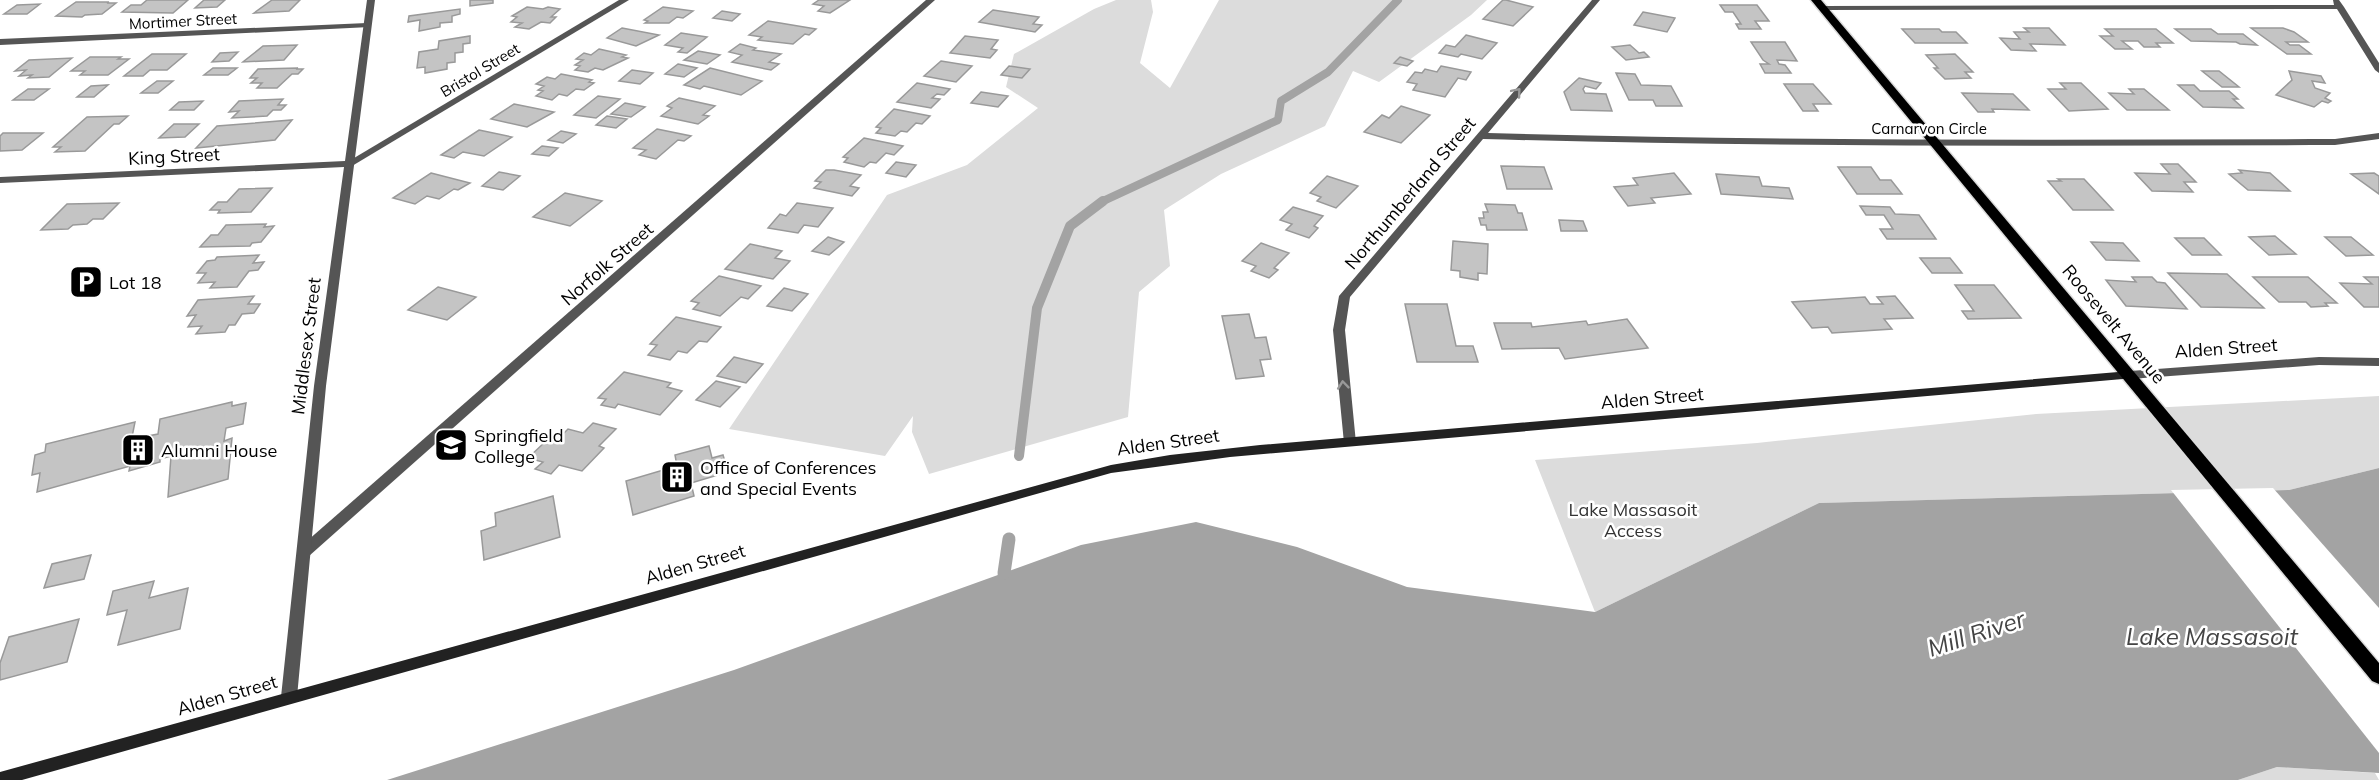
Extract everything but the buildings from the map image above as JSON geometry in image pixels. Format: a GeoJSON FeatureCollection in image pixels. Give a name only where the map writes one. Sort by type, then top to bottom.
{"type":"FeatureCollection","features":[{"type":"Feature","properties":{"kind":"main road","name":"Roosevelt Avenue"},"geometry":{"type":"LineString","coordinates":[[1820,4],[2379,676]]}},
{"type":"Feature","properties":{"kind":"main road","name":"Alden Street"},"geometry":{"type":"LineString","coordinates":[[0,779],[1100,472],[1190,457],[1271,448],[2130,375]]}},
{"type":"Feature","properties":{"kind":"street","name":"Middlesex Street"},"geometry":{"type":"LineString","coordinates":[[289,698],[320,386],[371,0]]}},
{"type":"Feature","properties":{"kind":"street","name":"Bristol Street"},"geometry":{"type":"LineString","coordinates":[[349,164],[625,0]]}},
{"type":"Feature","properties":{"kind":"street","name":"Norfolk Street"},"geometry":{"type":"LineString","coordinates":[[304,552],[931,0]]}},
{"type":"Feature","properties":{"kind":"street","name":"Northumberland Street"},"geometry":{"type":"LineString","coordinates":[[1350,443],[1339,330],[1345,296],[1596,0]]}},
{"type":"Feature","properties":{"kind":"street"},"geometry":{"type":"LineString","coordinates":[[1820,4],[2338,4],[2379,70]]}},
{"type":"Feature","properties":{"kind":"street","name":"Mortimer Street"},"geometry":{"type":"LineString","coordinates":[[0,42],[368,25]]}},
{"type":"Feature","properties":{"kind":"street","name":"Carnarvon Circle"},"geometry":{"type":"LineString","coordinates":[[1480,136],[1670,142],[1934,143],[2335,142],[2379,136]]}},
{"type":"Feature","properties":{"kind":"street","name":"King Street"},"geometry":{"type":"LineString","coordinates":[[0,180],[349,164]]}},
{"type":"Feature","properties":{"kind":"street","name":"Alden Street"},"geometry":{"type":"LineString","coordinates":[[2130,375],[2310,361],[2379,362]]}},
{"type":"Feature","properties":{"kind":"green space"},"geometry":{"type":"Polygon","coordinates":[[[1116,0],[1151,0],[1153,12],[1140,63],[1170,88],[1219,0],[1487,0],[1471,15],[1379,82],[1353,71],[1325,126],[1221,174],[1164,210],[1170,266],[1139,292],[1128,417],[929,474],[912,432],[913,416],[885,456],[729,429],[887,195],[967,165],[1038,108],[1006,87],[1014,54],[1094,9],[1116,0]]]}},
{"type":"Feature","properties":{"kind":"green space","name":"Lake Massasoit Access"},"geometry":{"type":"Polygon","coordinates":[[[2379,396],[2379,468],[2289,490],[1819,503],[1595,612],[1535,460],[1757,443],[2036,414],[2379,396]]]}},
{"type":"Feature","properties":{"kind":"green space"},"geometry":{"type":"Polygon","coordinates":[[[2277,767],[2375,773],[2379,780],[2238,780],[2277,767]]]}},
{"type":"Feature","properties":{"kind":"water","name":"Lake Massasoit"},"geometry":{"type":"Polygon","coordinates":[[[2379,468],[2379,773],[2277,767],[2238,780],[387,780],[734,670],[1081,545],[1196,522],[1297,547],[1407,587],[1595,612],[1819,503],[2289,490],[2379,468]]]}},
{"type":"Feature","properties":{"kind":"pier"},"geometry":{"type":"Polygon","coordinates":[[[2273,488],[2379,608],[2379,753],[2171,490],[2273,488]]]}},
{"type":"Feature","properties":{"kind":"waterway"},"geometry":{"type":"LineString","coordinates":[[1103,201],[1278,120],[1281,101],[1328,72],[1398,0]]}},
{"type":"Feature","properties":{"kind":"waterway"},"geometry":{"type":"LineString","coordinates":[[1019,456],[1037,308],[1070,226],[1103,201]]}},
{"type":"Feature","properties":{"kind":"waterway"},"geometry":{"type":"LineString","coordinates":[[1004,573],[1009,539]]}},
{"type":"Feature","properties":{"kind":"place","name":"Lot 18"},"geometry":{"type":"Point","coordinates":[86,282]}},
{"type":"Feature","properties":{"kind":"place","name":"Springfield College"},"geometry":{"type":"Point","coordinates":[451,445]}},
{"type":"Feature","properties":{"kind":"place","name":"Alumni House"},"geometry":{"type":"Point","coordinates":[138,450]}},
{"type":"Feature","properties":{"kind":"place","name":"Office of Conferences and Special Events"},"geometry":{"type":"Point","coordinates":[677,477]}},
{"type":"Feature","properties":{"kind":"water label","name":"Mill River"},"geometry":{"type":"Point","coordinates":[1976,633]}}]}
